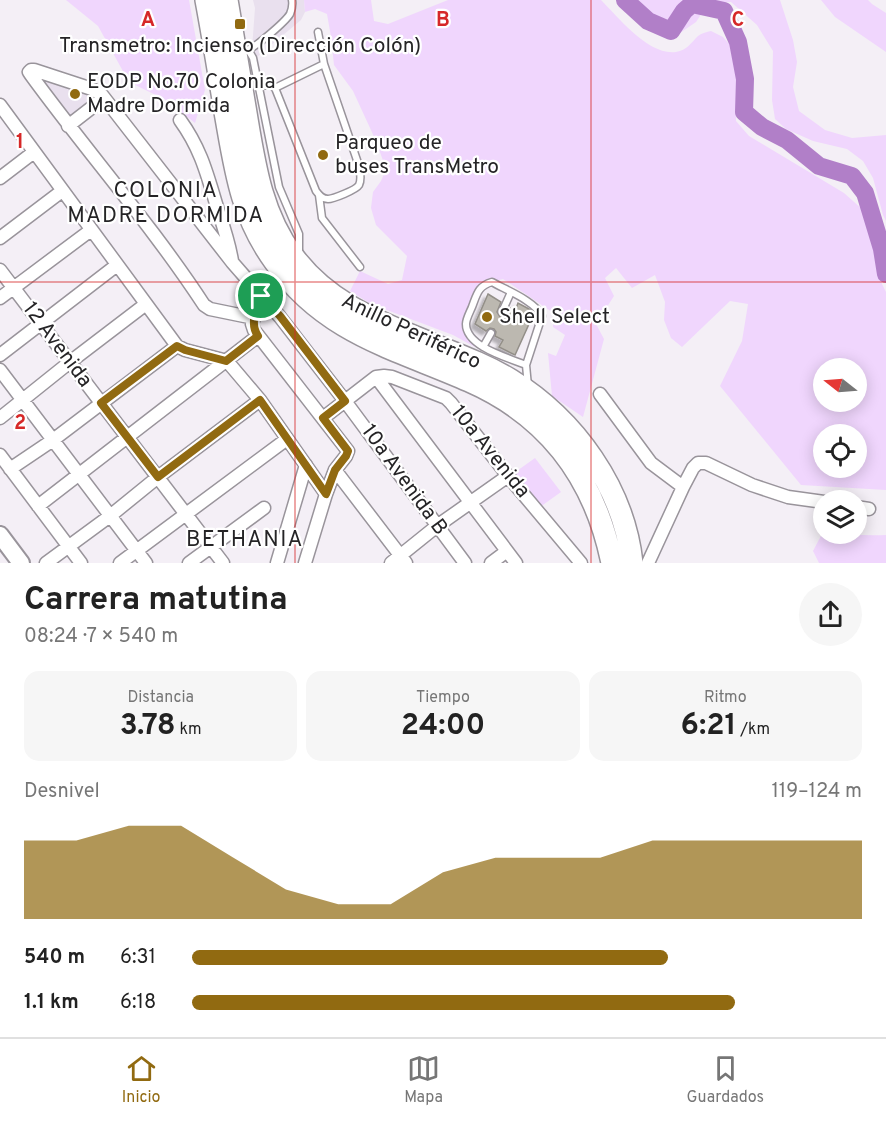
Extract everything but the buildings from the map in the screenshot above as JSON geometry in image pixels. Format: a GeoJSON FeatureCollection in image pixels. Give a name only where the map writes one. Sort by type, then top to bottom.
{"type":"FeatureCollection","features":[{"type":"Feature","properties":{"kind":"highway","name":"Anillo Periférico"},"geometry":{"type":"LineString","coordinates":[[206,0],[237,177],[255,230],[274,261],[304,296],[321,311],[347,328],[485,388],[521,411],[545,432],[565,454],[588,491],[601,521],[612,563]]}},
{"type":"Feature","properties":{"kind":"highway","name":"Anillo Periférico"},"geometry":{"type":"LineString","coordinates":[[227,0],[242,52],[256,175],[267,208],[280,236],[299,263],[328,291],[355,310],[479,353],[548,408],[578,438],[600,470],[620,509],[630,542],[632,563]]}},
{"type":"Feature","properties":{"kind":"street","name":"10a Avenida B"},"geometry":{"type":"LineString","coordinates":[[68,126],[29,72],[34,70],[92,89],[102,95],[232,262],[280,316],[465,563]]}},
{"type":"Feature","properties":{"kind":"street"},"geometry":{"type":"LineString","coordinates":[[104,98],[68,126],[131,203],[204,305],[210,309],[254,318]]}},
{"type":"Feature","properties":{"kind":"street"},"geometry":{"type":"LineString","coordinates":[[2,114],[34,152],[177,346],[226,361],[260,400],[326,494]]}},
{"type":"Feature","properties":{"kind":"street"},"geometry":{"type":"LineString","coordinates":[[180,120],[200,153],[228,239],[232,262]]}},
{"type":"Feature","properties":{"kind":"street"},"geometry":{"type":"LineString","coordinates":[[0,177],[34,152]]}},
{"type":"Feature","properties":{"kind":"street"},"geometry":{"type":"LineString","coordinates":[[0,238],[63,191]]}},
{"type":"Feature","properties":{"kind":"street"},"geometry":{"type":"LineString","coordinates":[[0,298],[91,230]]}},
{"type":"Feature","properties":{"kind":"street"},"geometry":{"type":"LineString","coordinates":[[0,355],[117,265]]}},
{"type":"Feature","properties":{"kind":"street","name":"12 Avenida"},"geometry":{"type":"LineString","coordinates":[[0,270],[223,563]]}},
{"type":"Feature","properties":{"kind":"street"},"geometry":{"type":"LineString","coordinates":[[261,296],[252,324],[254,330],[348,451],[335,470],[305,563]]}},
{"type":"Feature","properties":{"kind":"street"},"geometry":{"type":"LineString","coordinates":[[0,418],[146,304]]}},
{"type":"Feature","properties":{"kind":"street"},"geometry":{"type":"LineString","coordinates":[[38,506],[258,336]]}},
{"type":"Feature","properties":{"kind":"street"},"geometry":{"type":"LineString","coordinates":[[10,469],[177,346]]}},
{"type":"Feature","properties":{"kind":"street"},"geometry":{"type":"LineString","coordinates":[[0,370],[146,563]]}},
{"type":"Feature","properties":{"kind":"street"},"geometry":{"type":"LineString","coordinates":[[323,418],[376,377],[516,563]]}},
{"type":"Feature","properties":{"kind":"street","name":"10a Avenida"},"geometry":{"type":"LineString","coordinates":[[376,377],[392,377],[446,398],[581,563]]}},
{"type":"Feature","properties":{"kind":"street"},"geometry":{"type":"LineString","coordinates":[[600,394],[651,463],[683,487]]}},
{"type":"Feature","properties":{"kind":"street"},"geometry":{"type":"LineString","coordinates":[[46,563],[260,400]]}},
{"type":"Feature","properties":{"kind":"street"},"geometry":{"type":"LineString","coordinates":[[120,563],[287,439]]}},
{"type":"Feature","properties":{"kind":"street"},"geometry":{"type":"LineString","coordinates":[[0,455],[81,563]]}},
{"type":"Feature","properties":{"kind":"street"},"geometry":{"type":"LineString","coordinates":[[648,563],[683,487],[698,463],[706,463],[752,485],[788,497],[813,500]]}},
{"type":"Feature","properties":{"kind":"street"},"geometry":{"type":"LineString","coordinates":[[277,563],[306,465]]}},
{"type":"Feature","properties":{"kind":"street"},"geometry":{"type":"LineString","coordinates":[[335,470],[399,560],[437,526],[508,476]]}},
{"type":"Feature","properties":{"kind":"street"},"geometry":{"type":"LineString","coordinates":[[189,563],[264,508]]}},
{"type":"Feature","properties":{"kind":"street"},"geometry":{"type":"LineString","coordinates":[[0,535],[21,563]]}},
{"type":"Feature","properties":{"kind":"street"},"geometry":{"type":"LineString","coordinates":[[491,563],[507,551]]}},
{"type":"Feature","properties":{"kind":"lane"},"geometry":{"type":"LineString","coordinates":[[292,0],[293,5],[289,16],[242,52],[253,58],[279,187],[299,234],[299,263]]}},
{"type":"Feature","properties":{"kind":"lane"},"geometry":{"type":"LineString","coordinates":[[259,86],[271,85],[275,88],[319,195],[331,199],[356,189],[361,177],[324,64],[318,32]]}},
{"type":"Feature","properties":{"kind":"lane"},"geometry":{"type":"LineString","coordinates":[[275,88],[324,64]]}},
{"type":"Feature","properties":{"kind":"lane"},"geometry":{"type":"LineString","coordinates":[[319,195],[322,218],[360,267]]}},
{"type":"Feature","properties":{"kind":"lane"},"geometry":{"type":"LineString","coordinates":[[526,365],[479,353],[467,332],[466,323],[479,291],[484,285],[492,282],[511,292],[536,306],[542,316],[526,365],[529,393]]}},
{"type":"Feature","properties":{"kind":"lane"},"geometry":{"type":"LineString","coordinates":[[502,312],[511,292]]}},
{"type":"Feature","properties":{"kind":"lane"},"geometry":{"type":"LineString","coordinates":[[479,353],[491,333]]}},
{"type":"Feature","properties":{"kind":"shaded area"},"geometry":{"type":"Polygon","coordinates":[[[66,0],[189,0],[205,90],[195,123],[166,100],[129,82],[98,26],[66,0]]]}},
{"type":"Feature","properties":{"kind":"shaded area"},"geometry":{"type":"Polygon","coordinates":[[[253,0],[304,0],[305,12],[301,20],[251,62],[255,8],[253,0]]]}},
{"type":"Feature","properties":{"kind":"shaded area"},"geometry":{"type":"Polygon","coordinates":[[[304,0],[371,0],[374,21],[388,24],[448,0],[601,0],[645,42],[666,52],[683,50],[703,33],[711,31],[723,37],[730,45],[736,77],[736,121],[749,136],[844,193],[862,209],[875,228],[882,284],[886,292],[886,490],[801,485],[720,386],[742,341],[748,304],[730,301],[682,347],[671,338],[664,320],[665,302],[655,275],[632,288],[616,268],[605,278],[614,296],[596,324],[604,339],[583,417],[552,396],[548,353],[556,356],[565,335],[553,327],[553,324],[561,325],[561,315],[555,314],[503,279],[484,284],[466,328],[475,347],[453,335],[371,304],[350,291],[360,271],[388,284],[402,280],[407,256],[376,225],[371,208],[373,192],[386,169],[353,91],[334,65],[327,14],[315,9],[305,12],[304,0]]]}},
{"type":"Feature","properties":{"kind":"shaded area"},"geometry":{"type":"Polygon","coordinates":[[[625,0],[780,0],[793,40],[797,62],[793,87],[799,111],[825,130],[852,138],[886,135],[886,221],[873,178],[863,161],[847,149],[813,141],[786,129],[775,119],[772,100],[773,51],[757,25],[731,2],[708,4],[696,22],[680,33],[658,28],[645,20],[625,0]]]}},
{"type":"Feature","properties":{"kind":"shaded area"},"geometry":{"type":"Polygon","coordinates":[[[821,0],[868,0],[886,13],[886,52],[835,17],[821,0]]]}},
{"type":"Feature","properties":{"kind":"shaded area","name":"EODP No.70 Colonia Madre Dormida"},"geometry":{"type":"Polygon","coordinates":[[[36,73],[102,99],[73,119],[36,73]]]}},
{"type":"Feature","properties":{"kind":"shaded area"},"geometry":{"type":"Polygon","coordinates":[[[535,458],[561,492],[540,507],[514,473],[535,458]]]}},
{"type":"Feature","properties":{"kind":"shaded area"},"geometry":{"type":"Polygon","coordinates":[[[867,535],[886,535],[886,563],[819,563],[813,551],[817,544],[867,544],[867,535]]]}},
{"type":"Feature","properties":{"kind":"waterway"},"geometry":{"type":"LineString","coordinates":[[625,0],[648,21],[671,31],[684,11],[692,4],[724,11],[738,42],[745,79],[744,112],[762,127],[787,140],[819,166],[852,176],[865,193],[882,249],[886,274]]}},
{"type":"Feature","properties":{"kind":"place","name":"Transmetro: Incienso (Dirección Colón)"},"geometry":{"type":"Point","coordinates":[240,24]}},
{"type":"Feature","properties":{"kind":"place","name":"EODP No.70 Colonia Madre Dormida"},"geometry":{"type":"Point","coordinates":[75,94]}},
{"type":"Feature","properties":{"kind":"place","name":"Parqueo de buses TransMetro"},"geometry":{"type":"Point","coordinates":[323,155]}},
{"type":"Feature","properties":{"kind":"place","name":"Shell Select"},"geometry":{"type":"Point","coordinates":[487,317]}},
{"type":"Feature","properties":{"kind":"district","name":"COLONIA MADRE DORMIDA"},"geometry":{"type":"Point","coordinates":[166,204]}},
{"type":"Feature","properties":{"kind":"district","name":"BETHANIA"},"geometry":{"type":"Point","coordinates":[245,540]}},
{"type":"Feature","properties":{"kind":"route"},"geometry":{"type":"LineString","coordinates":[[261,296],[280,316],[345,401],[323,418],[348,451],[335,470],[326,494],[260,400],[158,477],[101,403],[177,346],[226,361],[258,336],[252,324],[261,296]]}}]}
